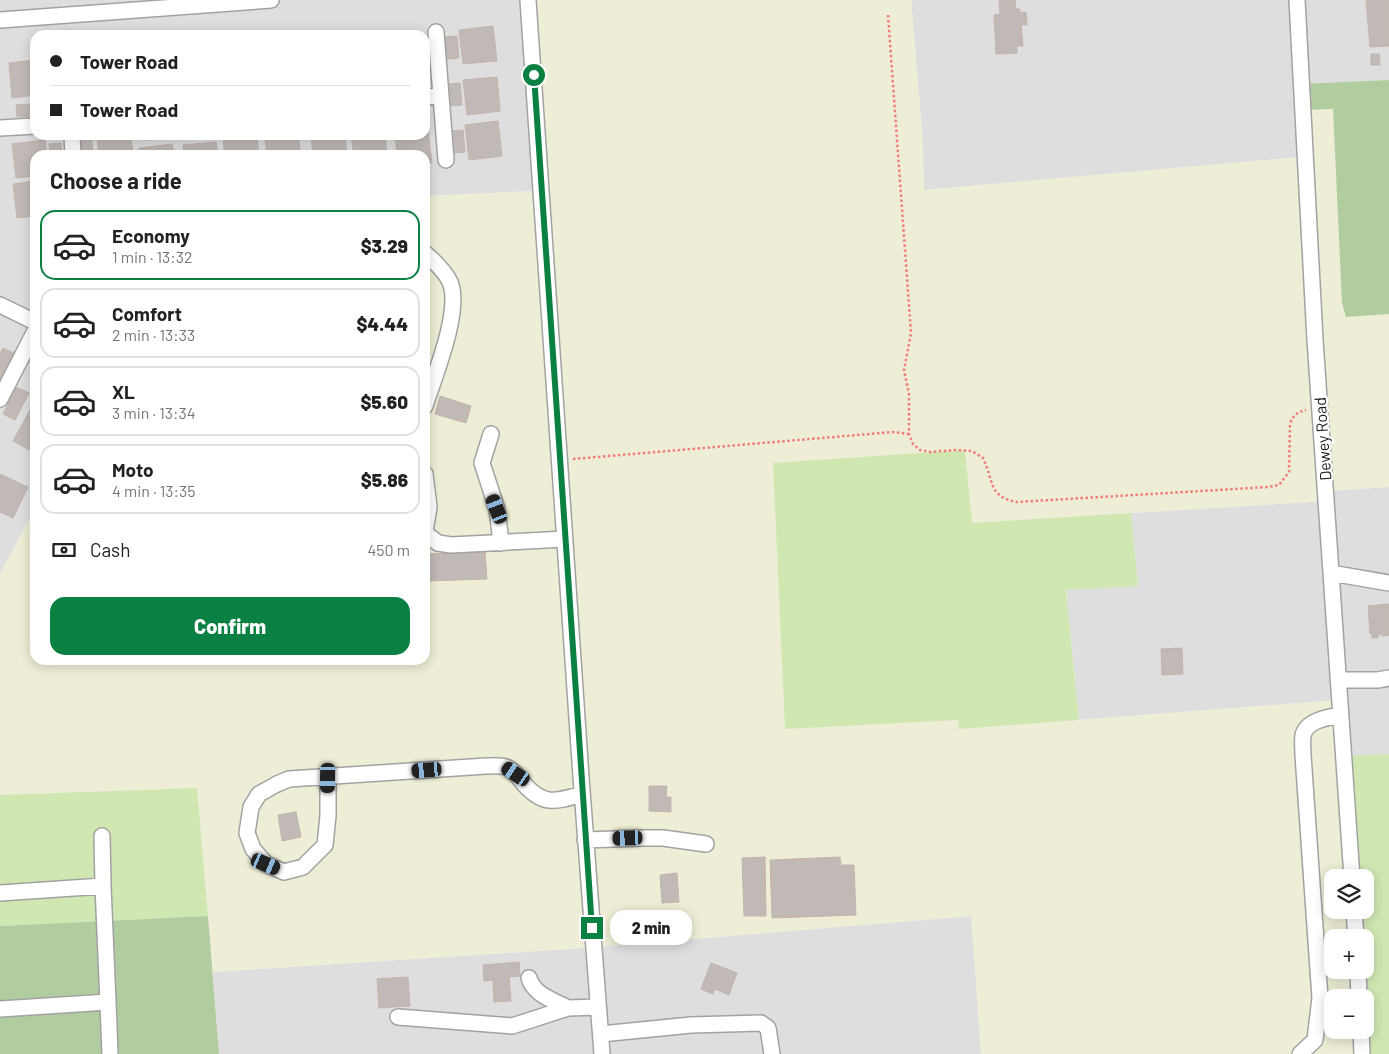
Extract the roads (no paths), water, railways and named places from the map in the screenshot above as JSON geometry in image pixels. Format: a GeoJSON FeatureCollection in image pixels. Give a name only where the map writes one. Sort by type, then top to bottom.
{"type":"FeatureCollection","features":[{"type":"Feature","properties":{"kind":"street"},"geometry":{"type":"LineString","coordinates":[[0,20],[271,0]]}},
{"type":"Feature","properties":{"kind":"street"},"geometry":{"type":"LineString","coordinates":[[528,0],[585,840],[602,1054]]}},
{"type":"Feature","properties":{"kind":"street","name":"Dewey Road"},"geometry":{"type":"LineString","coordinates":[[1297,0],[1320,410],[1351,869]]}},
{"type":"Feature","properties":{"kind":"street"},"geometry":{"type":"LineString","coordinates":[[436,32],[446,160]]}},
{"type":"Feature","properties":{"kind":"street"},"geometry":{"type":"LineString","coordinates":[[430,97],[441,96]]}},
{"type":"Feature","properties":{"kind":"street"},"geometry":{"type":"LineString","coordinates":[[0,128],[30,126]]}},
{"type":"Feature","properties":{"kind":"street"},"geometry":{"type":"LineString","coordinates":[[430,258],[447,276],[451,284],[452,294],[448,335],[430,391]]}},
{"type":"Feature","properties":{"kind":"street"},"geometry":{"type":"LineString","coordinates":[[0,305],[30,320]]}},
{"type":"Feature","properties":{"kind":"street"},"geometry":{"type":"LineString","coordinates":[[0,399],[30,341]]}},
{"type":"Feature","properties":{"kind":"street"},"geometry":{"type":"LineString","coordinates":[[491,434],[482,463],[499,520],[501,543]]}},
{"type":"Feature","properties":{"kind":"street"},"geometry":{"type":"LineString","coordinates":[[430,536],[438,543],[451,545],[565,539]]}},
{"type":"Feature","properties":{"kind":"street"},"geometry":{"type":"LineString","coordinates":[[1331,573],[1389,583]]}},
{"type":"Feature","properties":{"kind":"street"},"geometry":{"type":"LineString","coordinates":[[1338,680],[1378,680],[1389,678]]}},
{"type":"Feature","properties":{"kind":"street"},"geometry":{"type":"LineString","coordinates":[[1300,1054],[1315,1040],[1320,998],[1303,736],[1305,730],[1321,719],[1341,715]]}},
{"type":"Feature","properties":{"kind":"street"},"geometry":{"type":"LineString","coordinates":[[328,778],[328,816],[325,845],[303,867],[284,872],[266,864],[252,848],[247,833],[251,807],[259,794],[289,780],[486,766],[506,767],[516,774],[538,797],[548,801],[582,794]]}},
{"type":"Feature","properties":{"kind":"street"},"geometry":{"type":"LineString","coordinates":[[102,836],[110,1054]]}},
{"type":"Feature","properties":{"kind":"street"},"geometry":{"type":"LineString","coordinates":[[585,840],[663,838],[706,844]]}},
{"type":"Feature","properties":{"kind":"street"},"geometry":{"type":"LineString","coordinates":[[0,893],[103,886]]}},
{"type":"Feature","properties":{"kind":"street"},"geometry":{"type":"LineString","coordinates":[[529,978],[535,990],[568,1008]]}},
{"type":"Feature","properties":{"kind":"street"},"geometry":{"type":"LineString","coordinates":[[0,1009],[108,1002]]}},
{"type":"Feature","properties":{"kind":"street"},"geometry":{"type":"LineString","coordinates":[[398,1017],[512,1026],[568,1008],[598,1006]]}},
{"type":"Feature","properties":{"kind":"street"},"geometry":{"type":"LineString","coordinates":[[601,1034],[691,1025],[761,1023],[768,1028],[772,1054]]}},
{"type":"Feature","properties":{"kind":"street"},"geometry":{"type":"LineString","coordinates":[[1361,1039],[1362,1054]]}}]}
